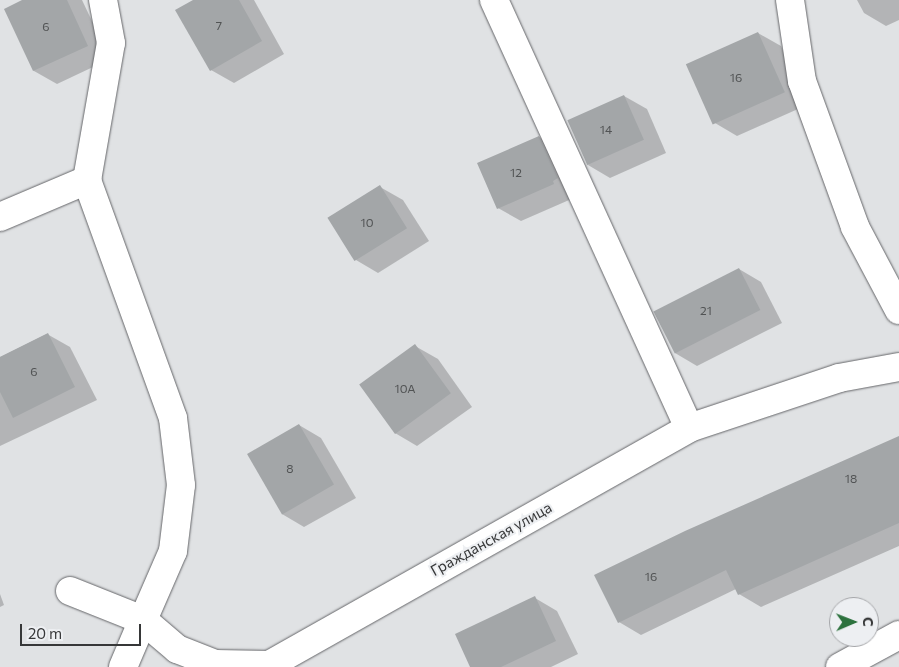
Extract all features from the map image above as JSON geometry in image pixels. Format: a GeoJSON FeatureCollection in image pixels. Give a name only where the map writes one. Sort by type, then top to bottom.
{"type":"FeatureCollection","features":[{"type":"Feature","properties":{"kind":"street"},"geometry":{"type":"LineString","coordinates":[[103,0],[112,43],[88,180],[173,418],[180,475],[173,552],[142,620],[124,667]]}},
{"type":"Feature","properties":{"kind":"street"},"geometry":{"type":"LineString","coordinates":[[494,0],[504,15],[689,428]]}},
{"type":"Feature","properties":{"kind":"street"},"geometry":{"type":"LineString","coordinates":[[790,0],[802,81],[855,228],[899,310]]}},
{"type":"Feature","properties":{"kind":"street"},"geometry":{"type":"LineString","coordinates":[[0,217],[88,180]]}},
{"type":"Feature","properties":{"kind":"street","name":"Гражданская улица"},"geometry":{"type":"LineString","coordinates":[[70,591],[142,620],[177,649],[215,664],[269,665],[689,428],[839,378],[899,368]]}},
{"type":"Feature","properties":{"kind":"street"},"geometry":{"type":"LineString","coordinates":[[840,667],[899,635]]}},
{"type":"Feature","properties":{"kind":"building"},"geometry":{"type":"Polygon","coordinates":[[[22,0],[67,0],[88,46],[33,71],[4,9],[22,0]]]}},
{"type":"Feature","properties":{"kind":"building"},"geometry":{"type":"Polygon","coordinates":[[[193,0],[239,0],[262,41],[210,71],[175,10],[193,0]]]}},
{"type":"Feature","properties":{"kind":"building"},"geometry":{"type":"Polygon","coordinates":[[[758,32],[785,92],[713,124],[686,64],[758,32]]]}},
{"type":"Feature","properties":{"kind":"building"},"geometry":{"type":"Polygon","coordinates":[[[624,95],[644,140],[587,165],[567,120],[624,95]]]}},
{"type":"Feature","properties":{"kind":"building"},"geometry":{"type":"Polygon","coordinates":[[[539,136],[558,178],[553,181],[554,184],[497,209],[477,163],[539,136]]]}},
{"type":"Feature","properties":{"kind":"building"},"geometry":{"type":"Polygon","coordinates":[[[380,185],[407,228],[354,261],[327,218],[380,185]]]}},
{"type":"Feature","properties":{"kind":"building"},"geometry":{"type":"Polygon","coordinates":[[[739,268],[760,310],[675,353],[653,312],[739,268]]]}},
{"type":"Feature","properties":{"kind":"building"},"geometry":{"type":"Polygon","coordinates":[[[48,333],[75,387],[13,418],[0,392],[0,357],[48,333]]]}},
{"type":"Feature","properties":{"kind":"building"},"geometry":{"type":"Polygon","coordinates":[[[415,344],[451,393],[395,434],[359,385],[415,344]]]}},
{"type":"Feature","properties":{"kind":"building"},"geometry":{"type":"Polygon","coordinates":[[[299,424],[334,485],[282,515],[247,454],[299,424]]]}},
{"type":"Feature","properties":{"kind":"building"},"geometry":{"type":"Polygon","coordinates":[[[899,436],[899,523],[738,595],[726,570],[618,623],[594,575],[685,531],[899,436]]]}},
{"type":"Feature","properties":{"kind":"building"},"geometry":{"type":"Polygon","coordinates":[[[535,596],[556,641],[501,667],[470,667],[455,634],[535,596]]]}}]}
